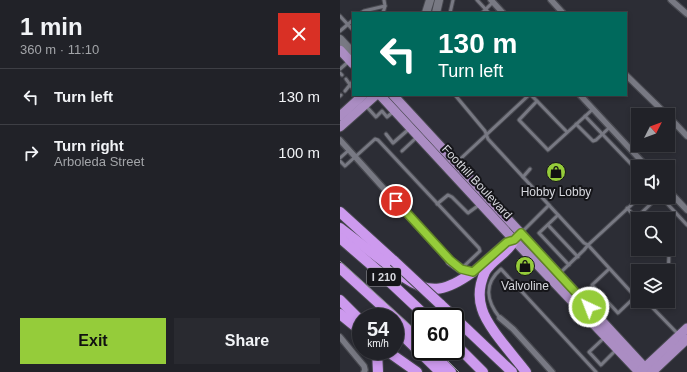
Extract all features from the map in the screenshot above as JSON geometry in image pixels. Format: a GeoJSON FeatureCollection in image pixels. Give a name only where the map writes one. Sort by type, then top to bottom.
{"type":"FeatureCollection","features":[{"type":"Feature","properties":{"kind":"highway"},"geometry":{"type":"LineString","coordinates":[[340,212],[444,308]]}},
{"type":"Feature","properties":{"kind":"highway"},"geometry":{"type":"LineString","coordinates":[[340,228],[405,278],[415,285],[423,288],[430,290],[446,287],[455,284],[473,272]]}},
{"type":"Feature","properties":{"kind":"highway"},"geometry":{"type":"LineString","coordinates":[[517,237],[511,246],[496,259],[486,272],[480,288],[480,303],[488,321],[526,372]]}},
{"type":"Feature","properties":{"kind":"highway","name":"I 210"},"geometry":{"type":"LineString","coordinates":[[340,238],[417,308]]}},
{"type":"Feature","properties":{"kind":"highway"},"geometry":{"type":"LineString","coordinates":[[340,246],[412,312]]}},
{"type":"Feature","properties":{"kind":"highway"},"geometry":{"type":"LineString","coordinates":[[340,268],[383,308]]}},
{"type":"Feature","properties":{"kind":"highway","name":"I 210"},"geometry":{"type":"LineString","coordinates":[[340,277],[374,308]]}},
{"type":"Feature","properties":{"kind":"highway"},"geometry":{"type":"LineString","coordinates":[[340,300],[352,312]]}},
{"type":"Feature","properties":{"kind":"highway"},"geometry":{"type":"LineString","coordinates":[[340,314],[352,324]]}},
{"type":"Feature","properties":{"kind":"highway"},"geometry":{"type":"LineString","coordinates":[[404,327],[412,334]]}},
{"type":"Feature","properties":{"kind":"highway"},"geometry":{"type":"LineString","coordinates":[[464,327],[512,372]]}},
{"type":"Feature","properties":{"kind":"highway"},"geometry":{"type":"LineString","coordinates":[[404,337],[440,372]]}},
{"type":"Feature","properties":{"kind":"highway"},"geometry":{"type":"LineString","coordinates":[[464,353],[483,372]]}},
{"type":"Feature","properties":{"kind":"highway"},"geometry":{"type":"LineString","coordinates":[[378,360],[378,372]]}},
{"type":"Feature","properties":{"kind":"highway"},"geometry":{"type":"LineString","coordinates":[[400,360],[417,372]]}},
{"type":"Feature","properties":{"kind":"highway"},"geometry":{"type":"LineString","coordinates":[[439,360],[451,372]]}},
{"type":"Feature","properties":{"kind":"highway"},"geometry":{"type":"LineString","coordinates":[[461,360],[473,372]]}},
{"type":"Feature","properties":{"kind":"main road"},"geometry":{"type":"LineString","coordinates":[[426,12],[430,0]]}},
{"type":"Feature","properties":{"kind":"main road"},"geometry":{"type":"LineString","coordinates":[[436,12],[439,0]]}},
{"type":"Feature","properties":{"kind":"main road"},"geometry":{"type":"LineString","coordinates":[[340,39],[352,59]]}},
{"type":"Feature","properties":{"kind":"main road"},"geometry":{"type":"LineString","coordinates":[[340,50],[352,59]]}},
{"type":"Feature","properties":{"kind":"main road"},"geometry":{"type":"LineString","coordinates":[[341,113],[361,98],[371,96]]}},
{"type":"Feature","properties":{"kind":"main road","name":"Foothill Boulevard"},"geometry":{"type":"LineString","coordinates":[[381,96],[480,204],[559,274],[645,371]]}},
{"type":"Feature","properties":{"kind":"main road","name":"Foothill Boulevard"},"geometry":{"type":"LineString","coordinates":[[394,96],[456,162],[517,237],[605,337],[617,349],[645,371]]}},
{"type":"Feature","properties":{"kind":"main road"},"geometry":{"type":"LineString","coordinates":[[340,127],[361,98]]}},
{"type":"Feature","properties":{"kind":"main road"},"geometry":{"type":"LineString","coordinates":[[420,139],[437,149],[450,163],[456,162]]}},
{"type":"Feature","properties":{"kind":"main road"},"geometry":{"type":"LineString","coordinates":[[455,266],[473,272],[507,242],[517,237]]}},
{"type":"Feature","properties":{"kind":"main road"},"geometry":{"type":"LineString","coordinates":[[645,371],[683,337],[687,328]]}},
{"type":"Feature","properties":{"kind":"street"},"geometry":{"type":"LineString","coordinates":[[551,0],[562,12]]}},
{"type":"Feature","properties":{"kind":"street"},"geometry":{"type":"LineString","coordinates":[[670,0],[687,14]]}},
{"type":"Feature","properties":{"kind":"street"},"geometry":{"type":"LineString","coordinates":[[492,1],[502,12]]}},
{"type":"Feature","properties":{"kind":"street"},"geometry":{"type":"LineString","coordinates":[[627,76],[661,108]]}},
{"type":"Feature","properties":{"kind":"street"},"geometry":{"type":"LineString","coordinates":[[581,96],[640,160]]}},
{"type":"Feature","properties":{"kind":"street"},"geometry":{"type":"LineString","coordinates":[[675,123],[687,136]]}},
{"type":"Feature","properties":{"kind":"street"},"geometry":{"type":"LineString","coordinates":[[340,140],[455,266]]}},
{"type":"Feature","properties":{"kind":"street"},"geometry":{"type":"LineString","coordinates":[[675,197],[687,210]]}},
{"type":"Feature","properties":{"kind":"street"},"geometry":{"type":"LineString","coordinates":[[500,318],[513,329],[552,372]]}},
{"type":"Feature","properties":{"kind":"street"},"geometry":{"type":"LineString","coordinates":[[340,337],[361,360],[365,371]]}},
{"type":"Feature","properties":{"kind":"lane"},"geometry":{"type":"LineString","coordinates":[[383,12],[385,6],[384,0]]}},
{"type":"Feature","properties":{"kind":"lane"},"geometry":{"type":"LineString","coordinates":[[450,12],[453,0]]}},
{"type":"Feature","properties":{"kind":"lane"},"geometry":{"type":"LineString","coordinates":[[477,0],[486,10]]}},
{"type":"Feature","properties":{"kind":"lane"},"geometry":{"type":"LineString","coordinates":[[483,12],[492,1]]}},
{"type":"Feature","properties":{"kind":"lane"},"geometry":{"type":"LineString","coordinates":[[362,12],[385,6]]}},
{"type":"Feature","properties":{"kind":"lane"},"geometry":{"type":"LineString","coordinates":[[340,16],[352,29]]}},
{"type":"Feature","properties":{"kind":"lane"},"geometry":{"type":"LineString","coordinates":[[340,31],[352,21]]}},
{"type":"Feature","properties":{"kind":"lane"},"geometry":{"type":"LineString","coordinates":[[340,69],[352,59]]}},
{"type":"Feature","properties":{"kind":"lane"},"geometry":{"type":"LineString","coordinates":[[346,79],[352,87]]}},
{"type":"Feature","properties":{"kind":"lane"},"geometry":{"type":"LineString","coordinates":[[345,91],[350,84]]}},
{"type":"Feature","properties":{"kind":"lane"},"geometry":{"type":"LineString","coordinates":[[456,96],[480,124],[488,139],[584,243],[588,245],[631,291]]}},
{"type":"Feature","properties":{"kind":"lane"},"geometry":{"type":"LineString","coordinates":[[456,162],[529,96]]}},
{"type":"Feature","properties":{"kind":"lane"},"geometry":{"type":"LineString","coordinates":[[531,96],[567,132]]}},
{"type":"Feature","properties":{"kind":"lane"},"geometry":{"type":"LineString","coordinates":[[361,98],[376,117],[382,111],[387,117],[394,110]]}},
{"type":"Feature","properties":{"kind":"lane"},"geometry":{"type":"LineString","coordinates":[[537,101],[519,120],[548,150],[593,109]]}},
{"type":"Feature","properties":{"kind":"lane"},"geometry":{"type":"LineString","coordinates":[[585,116],[631,164]]}},
{"type":"Feature","properties":{"kind":"lane"},"geometry":{"type":"LineString","coordinates":[[576,124],[593,141],[610,127]]}},
{"type":"Feature","properties":{"kind":"lane"},"geometry":{"type":"LineString","coordinates":[[386,134],[393,143],[410,128]]}},
{"type":"Feature","properties":{"kind":"lane"},"geometry":{"type":"LineString","coordinates":[[349,150],[340,160],[345,166],[374,139],[378,140],[479,248],[480,252],[455,266]]}},
{"type":"Feature","properties":{"kind":"lane"},"geometry":{"type":"LineString","coordinates":[[402,151],[420,139]]}},
{"type":"Feature","properties":{"kind":"lane"},"geometry":{"type":"LineString","coordinates":[[523,176],[530,169]]}},
{"type":"Feature","properties":{"kind":"lane"},"geometry":{"type":"LineString","coordinates":[[437,204],[445,196],[450,195],[468,213],[480,204]]}},
{"type":"Feature","properties":{"kind":"lane"},"geometry":{"type":"LineString","coordinates":[[644,212],[657,198],[662,198],[687,225]]}},
{"type":"Feature","properties":{"kind":"lane"},"geometry":{"type":"LineString","coordinates":[[559,274],[632,204]]}},
{"type":"Feature","properties":{"kind":"lane"},"geometry":{"type":"LineString","coordinates":[[517,237],[549,205]]}},
{"type":"Feature","properties":{"kind":"lane"},"geometry":{"type":"LineString","coordinates":[[627,208],[631,212]]}},
{"type":"Feature","properties":{"kind":"lane"},"geometry":{"type":"LineString","coordinates":[[558,215],[539,233],[569,265]]}},
{"type":"Feature","properties":{"kind":"lane"},"geometry":{"type":"LineString","coordinates":[[548,225],[578,257]]}},
{"type":"Feature","properties":{"kind":"lane"},"geometry":{"type":"LineString","coordinates":[[500,318],[488,299],[488,292],[493,278],[501,269],[595,371],[617,349]]}},
{"type":"Feature","properties":{"kind":"lane"},"geometry":{"type":"LineString","coordinates":[[609,269],[592,285],[618,313],[631,301]]}},
{"type":"Feature","properties":{"kind":"lane"},"geometry":{"type":"LineString","coordinates":[[653,308],[659,316],[683,337]]}},
{"type":"Feature","properties":{"kind":"lane"},"geometry":{"type":"LineString","coordinates":[[601,365],[589,352],[605,337]]}},
{"type":"Feature","properties":{"kind":"tram line"},"geometry":{"type":"LineString","coordinates":[[340,261],[412,327]]}},
{"type":"Feature","properties":{"kind":"tram line"},"geometry":{"type":"LineString","coordinates":[[447,360],[459,372]]}},
{"type":"Feature","properties":{"kind":"place","name":"Hobby Lobby"},"geometry":{"type":"Point","coordinates":[556,172]}},
{"type":"Feature","properties":{"kind":"place","name":"Valvoline"},"geometry":{"type":"Point","coordinates":[525,266]}},
{"type":"Feature","properties":{"kind":"route"},"geometry":{"type":"LineString","coordinates":[[396,201],[450,260],[463,270],[473,272],[507,242],[514,240],[521,233],[589,307]]}}]}
